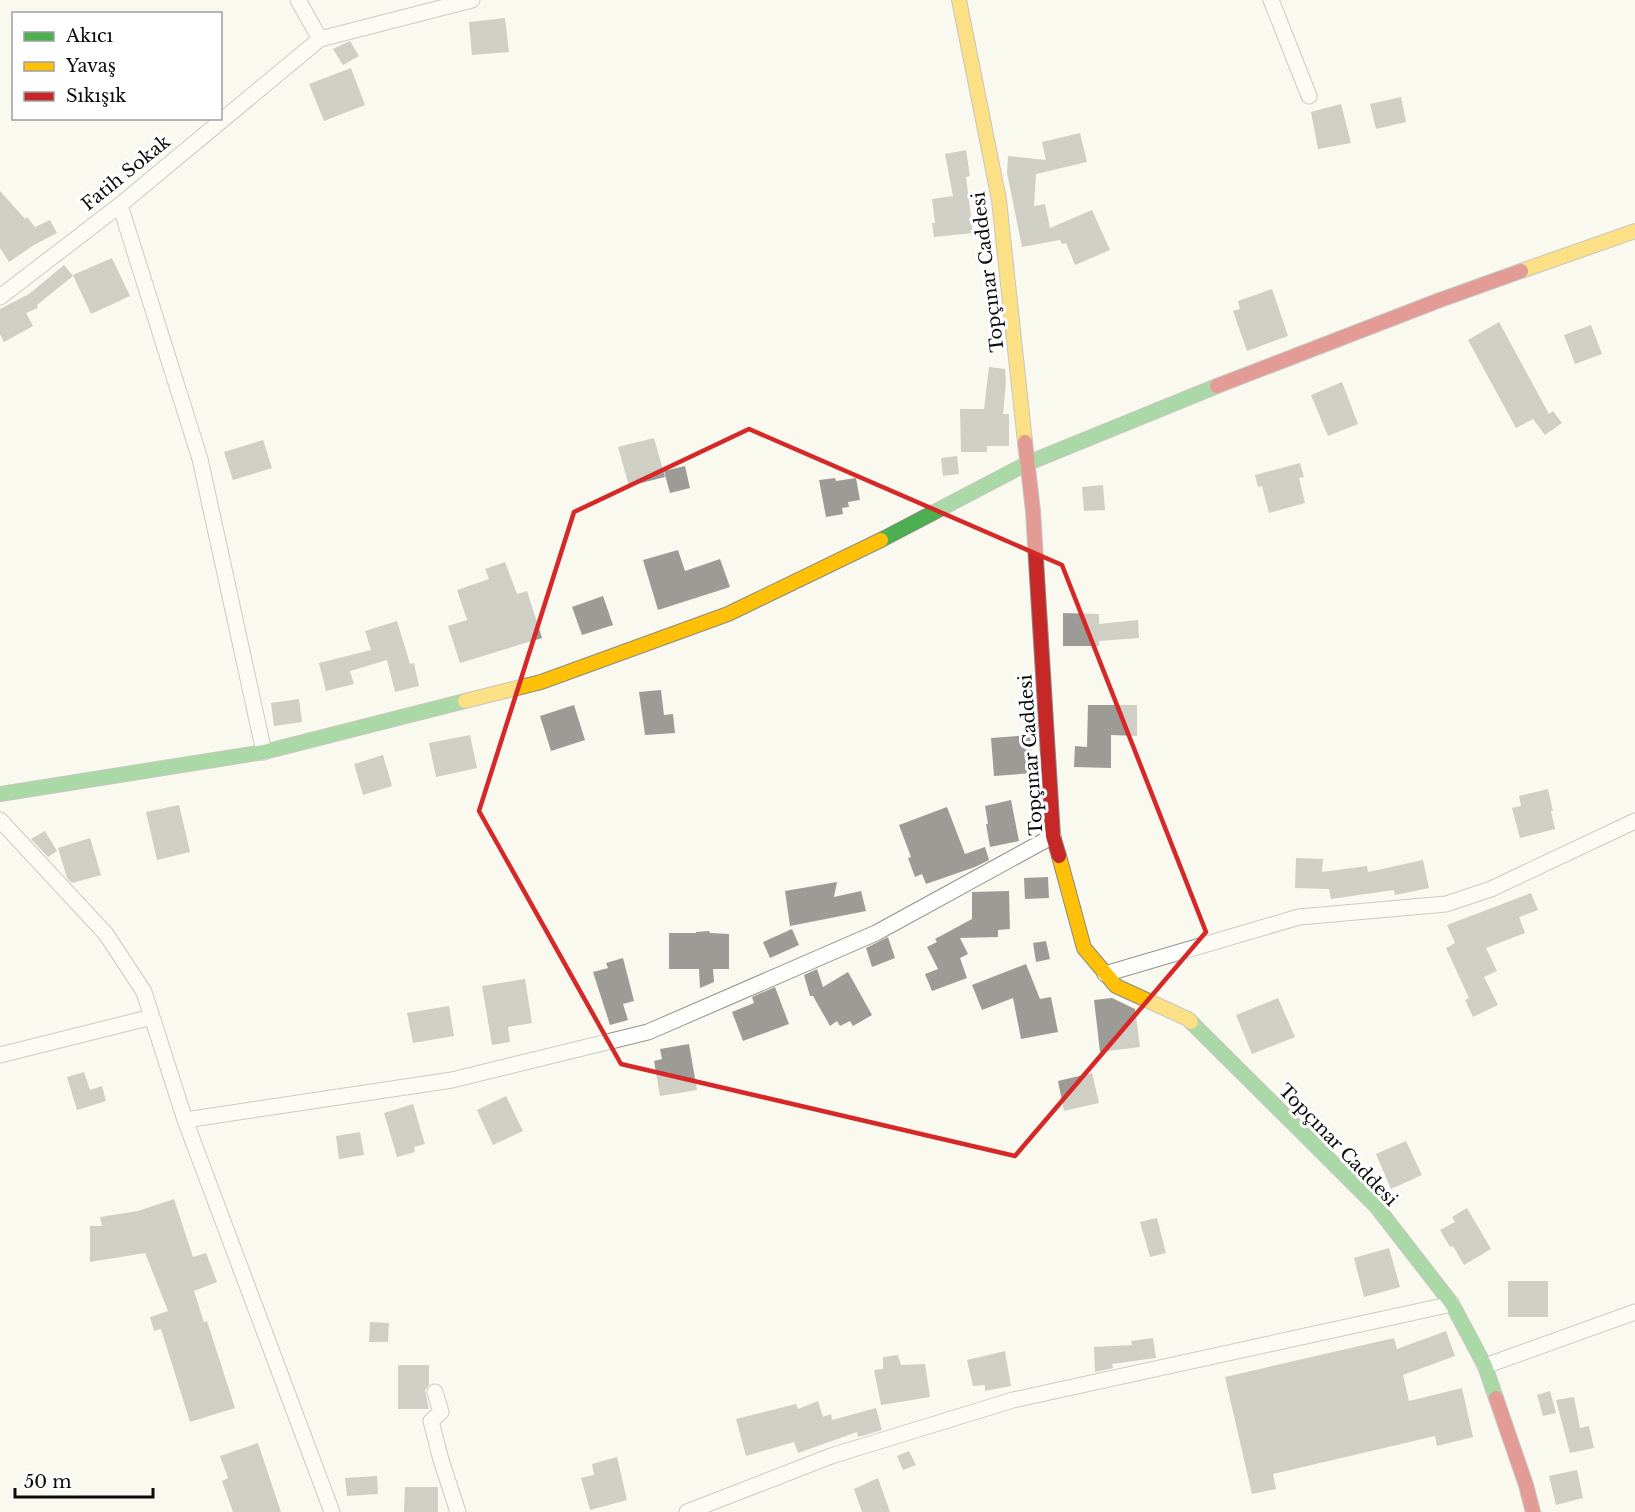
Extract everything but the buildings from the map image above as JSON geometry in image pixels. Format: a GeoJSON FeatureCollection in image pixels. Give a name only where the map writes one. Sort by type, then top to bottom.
{"type":"FeatureCollection","features":[{"type":"Feature","properties":{"kind":"street"},"geometry":{"type":"LineString","coordinates":[[298,0],[320,39]]}},
{"type":"Feature","properties":{"kind":"street","name":"Fatih Sokak"},"geometry":{"type":"LineString","coordinates":[[0,297],[120,205],[320,39],[472,0]]}},
{"type":"Feature","properties":{"kind":"street","name":"Topçınar Caddesi"},"geometry":{"type":"LineString","coordinates":[[959,0],[999,200],[1033,510],[1053,836],[1084,948],[1116,986],[1188,1019],[1376,1206],[1452,1304],[1485,1366],[1527,1485],[1533,1512]]}},
{"type":"Feature","properties":{"kind":"street"},"geometry":{"type":"LineString","coordinates":[[1271,0],[1310,96]]}},
{"type":"Feature","properties":{"kind":"street"},"geometry":{"type":"LineString","coordinates":[[120,205],[200,459],[264,752]]}},
{"type":"Feature","properties":{"kind":"street"},"geometry":{"type":"LineString","coordinates":[[0,794],[264,752],[541,682],[728,614],[873,544],[1028,463],[1157,409],[1418,309],[1635,231]]}},
{"type":"Feature","properties":{"kind":"street"},"geometry":{"type":"LineString","coordinates":[[0,819],[106,934],[144,992],[185,1120],[332,1512]]}},
{"type":"Feature","properties":{"kind":"street"},"geometry":{"type":"LineString","coordinates":[[1105,974],[1299,917],[1446,904],[1491,889],[1635,821]]}},
{"type":"Feature","properties":{"kind":"street"},"geometry":{"type":"LineString","coordinates":[[185,1120],[452,1080],[648,1032],[876,933],[1053,836]]}},
{"type":"Feature","properties":{"kind":"street"},"geometry":{"type":"LineString","coordinates":[[0,1055],[152,1017]]}},
{"type":"Feature","properties":{"kind":"street"},"geometry":{"type":"LineString","coordinates":[[687,1512],[831,1456],[1013,1400],[1452,1304]]}},
{"type":"Feature","properties":{"kind":"street"},"geometry":{"type":"LineString","coordinates":[[1485,1366],[1635,1312]]}},
{"type":"Feature","properties":{"kind":"street"},"geometry":{"type":"LineString","coordinates":[[435,1392],[441,1412],[431,1421],[458,1512]]}},
{"type":"Feature","properties":{"kind":"highlighted area"},"geometry":{"type":"Polygon","coordinates":[[[749,429],[1062,565],[1206,932],[1015,1156],[621,1064],[479,811],[574,512],[749,429]]]}},
{"type":"Feature","properties":{"kind":"traffic: fast"},"geometry":{"type":"LineString","coordinates":[[881,540],[1028,463],[1217,386]]}},
{"type":"Feature","properties":{"kind":"traffic: fast"},"geometry":{"type":"LineString","coordinates":[[0,794],[264,752],[465,701]]}},
{"type":"Feature","properties":{"kind":"traffic: fast"},"geometry":{"type":"LineString","coordinates":[[1191,1022],[1376,1206],[1452,1304],[1485,1366],[1496,1398]]}},
{"type":"Feature","properties":{"kind":"traffic: slow"},"geometry":{"type":"LineString","coordinates":[[959,0],[999,200],[1025,442]]}},
{"type":"Feature","properties":{"kind":"traffic: slow"},"geometry":{"type":"LineString","coordinates":[[1521,271],[1635,231]]}},
{"type":"Feature","properties":{"kind":"traffic: slow"},"geometry":{"type":"LineString","coordinates":[[465,701],[541,682],[728,614],[881,540]]}},
{"type":"Feature","properties":{"kind":"traffic: slow"},"geometry":{"type":"LineString","coordinates":[[1059,856],[1084,948],[1116,986],[1191,1022]]}},
{"type":"Feature","properties":{"kind":"traffic: jam"},"geometry":{"type":"LineString","coordinates":[[1217,386],[1521,271]]}},
{"type":"Feature","properties":{"kind":"traffic: jam"},"geometry":{"type":"LineString","coordinates":[[1025,442],[1033,511],[1053,836],[1059,856]]}},
{"type":"Feature","properties":{"kind":"traffic: jam"},"geometry":{"type":"LineString","coordinates":[[1496,1398],[1533,1512]]}}]}
